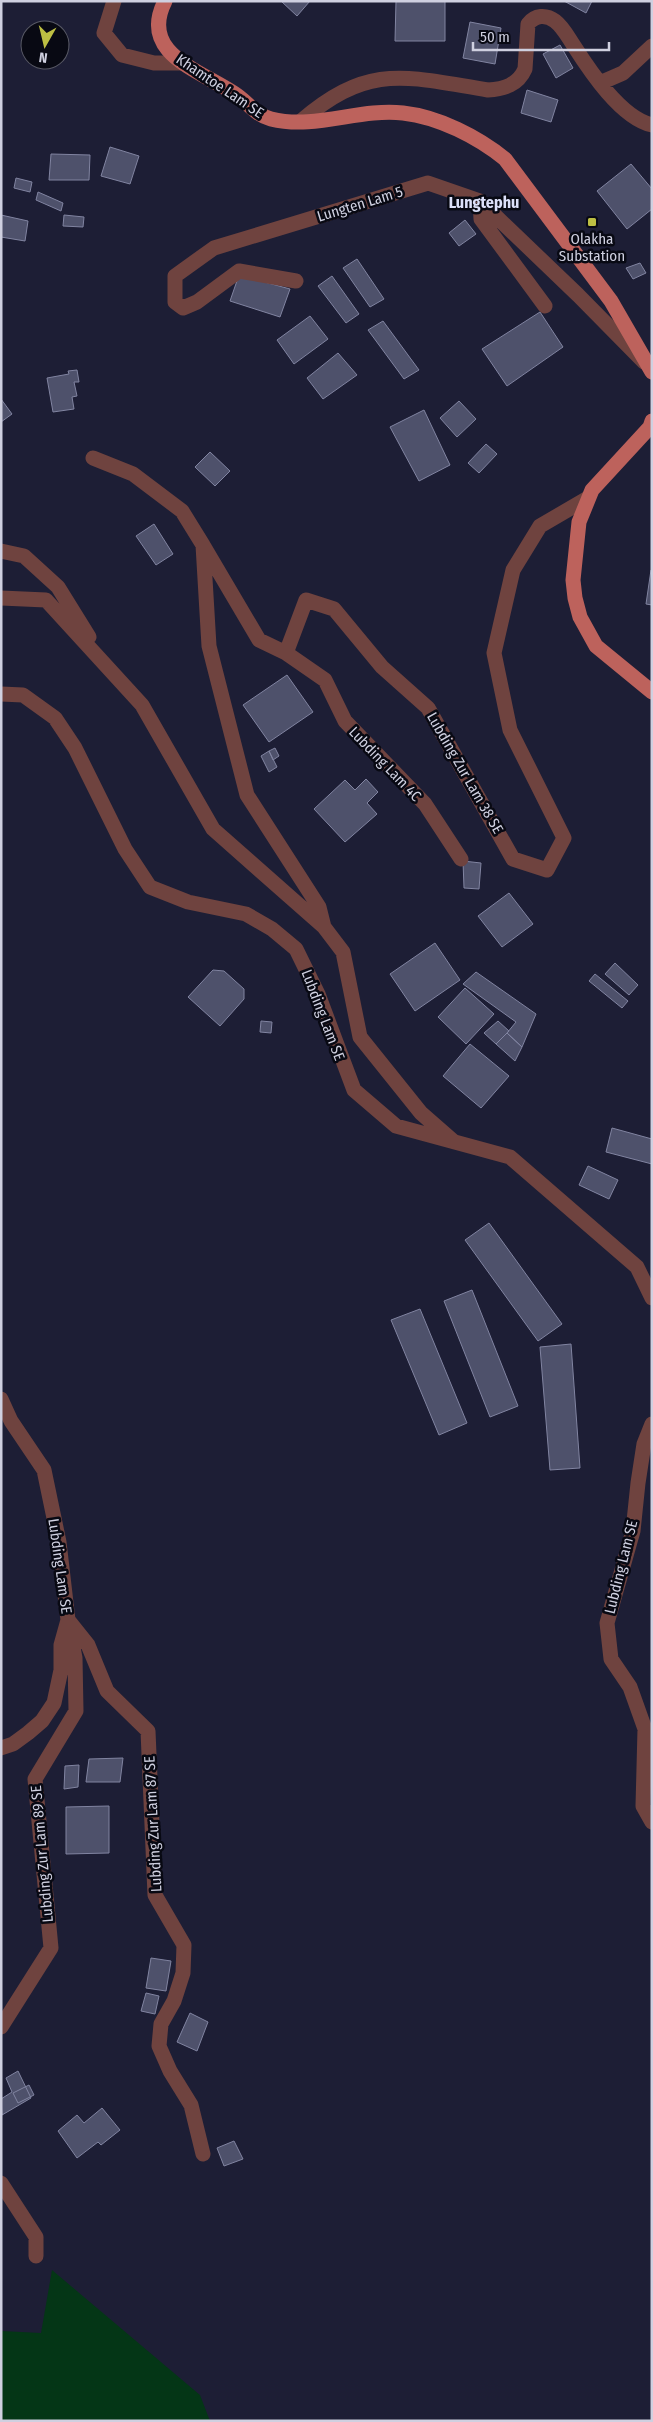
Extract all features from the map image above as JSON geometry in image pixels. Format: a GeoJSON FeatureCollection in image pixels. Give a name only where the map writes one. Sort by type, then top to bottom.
{"type":"FeatureCollection","features":[{"type":"Feature","properties":{"kind":"main road","name":"Khamtoe Lam SE"},"geometry":{"type":"LineString","coordinates":[[164,1],[159,20],[161,36],[165,47],[182,63],[238,96],[254,113],[272,119],[301,121],[327,121],[360,113],[403,113],[446,125],[479,140],[495,151],[505,159],[542,206],[611,301],[650,368]]}},
{"type":"Feature","properties":{"kind":"main road"},"geometry":{"type":"LineString","coordinates":[[652,421],[650,427],[592,490],[588,498],[580,522],[573,580],[574,598],[580,617],[596,646],[652,692]]}},
{"type":"Feature","properties":{"kind":"street"},"geometry":{"type":"LineString","coordinates":[[114,1],[104,33],[122,55],[154,63],[182,63]]}},
{"type":"Feature","properties":{"kind":"street"},"geometry":{"type":"LineString","coordinates":[[301,121],[336,95],[356,85],[388,77],[488,90],[500,90],[510,86],[522,74],[525,68],[526,27],[530,20],[537,16],[543,16],[555,21],[567,33],[600,83],[621,107],[645,123],[652,124]]}},
{"type":"Feature","properties":{"kind":"street"},"geometry":{"type":"LineString","coordinates":[[600,83],[623,73],[652,46]]}},
{"type":"Feature","properties":{"kind":"street","name":"Lungten Lam 5"},"geometry":{"type":"LineString","coordinates":[[296,281],[239,271],[197,302],[183,308],[176,302],[175,276],[214,248],[428,183],[480,202],[650,368]]}},
{"type":"Feature","properties":{"kind":"street"},"geometry":{"type":"LineString","coordinates":[[480,202],[481,219],[545,306]]}},
{"type":"Feature","properties":{"kind":"street"},"geometry":{"type":"LineString","coordinates":[[93,458],[133,474],[182,511],[259,640],[286,653]]}},
{"type":"Feature","properties":{"kind":"street","name":"Lubding Zur Lam 38 SE"},"geometry":{"type":"LineString","coordinates":[[286,653],[306,600],[334,609],[382,667],[428,708],[513,859],[547,870],[564,838],[510,730],[494,653],[513,570],[540,526],[588,498]]}},
{"type":"Feature","properties":{"kind":"street"},"geometry":{"type":"LineString","coordinates":[[203,545],[209,646],[247,795],[318,907],[324,927]]}},
{"type":"Feature","properties":{"kind":"street"},"geometry":{"type":"LineString","coordinates":[[1,552],[24,556],[58,587],[110,670]]}},
{"type":"Feature","properties":{"kind":"street"},"geometry":{"type":"LineString","coordinates":[[1,598],[46,600],[142,705],[213,829],[324,927],[343,952],[360,1037],[420,1113],[453,1141]]}},
{"type":"Feature","properties":{"kind":"street","name":"Lubding Lam 4C"},"geometry":{"type":"LineString","coordinates":[[286,653],[325,680],[345,722],[425,804],[461,859]]}},
{"type":"Feature","properties":{"kind":"street","name":"Lubding Lam SE"},"geometry":{"type":"LineString","coordinates":[[1,694],[24,695],[55,718],[75,748],[125,849],[150,887],[188,902],[246,914],[272,929],[296,949],[318,994],[354,1090],[396,1126],[510,1157],[582,1222],[637,1266],[652,1298]]}},
{"type":"Feature","properties":{"kind":"street","name":"Lubding Lam SE"},"geometry":{"type":"LineString","coordinates":[[1,1399],[12,1421],[44,1470],[59,1542],[68,1620],[61,1645],[61,1670],[54,1703],[42,1721],[35,1727],[14,1744],[1,1748]]}},
{"type":"Feature","properties":{"kind":"street","name":"Lubding Lam SE"},"geometry":{"type":"LineString","coordinates":[[652,1424],[644,1444],[634,1531],[607,1622],[611,1659],[630,1686],[645,1729],[643,1806],[652,1822]]}},
{"type":"Feature","properties":{"kind":"street","name":"Lubding Zur Lam 89 SE"},"geometry":{"type":"LineString","coordinates":[[1,2027],[51,1948],[35,1779],[76,1710],[75,1658],[68,1620]]}},
{"type":"Feature","properties":{"kind":"street","name":"Lubding Zur Lam 87 SE"},"geometry":{"type":"LineString","coordinates":[[68,1620],[88,1645],[107,1691],[148,1731],[155,1895],[184,1945],[183,1973],[174,2001],[162,2024],[159,2046],[170,2072],[190,2105],[203,2154]]}},
{"type":"Feature","properties":{"kind":"street"},"geometry":{"type":"LineString","coordinates":[[1,2183],[36,2237],[36,2256]]}},
{"type":"Feature","properties":{"kind":"green space"},"geometry":{"type":"Polygon","coordinates":[[[52,2270],[200,2395],[210,2421],[1,2421],[1,2331],[41,2333],[52,2270]]]}},
{"type":"Feature","properties":{"kind":"building"},"geometry":{"type":"Polygon","coordinates":[[[281,1],[310,1],[297,16],[281,1]]]}},
{"type":"Feature","properties":{"kind":"building"},"geometry":{"type":"Polygon","coordinates":[[[396,1],[445,1],[445,41],[395,41],[396,1]]]}},
{"type":"Feature","properties":{"kind":"building"},"geometry":{"type":"Polygon","coordinates":[[[564,1],[592,1],[586,13],[564,1]]]}},
{"type":"Feature","properties":{"kind":"building"},"geometry":{"type":"Polygon","coordinates":[[[470,22],[501,28],[495,64],[463,58],[470,22]]]}},
{"type":"Feature","properties":{"kind":"building"},"geometry":{"type":"Polygon","coordinates":[[[560,45],[573,68],[556,78],[543,54],[560,45]]]}},
{"type":"Feature","properties":{"kind":"building"},"geometry":{"type":"Polygon","coordinates":[[[527,90],[558,100],[551,122],[521,113],[527,90]]]}},
{"type":"Feature","properties":{"kind":"building"},"geometry":{"type":"Polygon","coordinates":[[[110,147],[139,156],[130,184],[101,176],[110,147]]]}},
{"type":"Feature","properties":{"kind":"building"},"geometry":{"type":"Polygon","coordinates":[[[51,154],[90,155],[89,180],[49,180],[51,154]]]}},
{"type":"Feature","properties":{"kind":"building"},"geometry":{"type":"Polygon","coordinates":[[[631,164],[652,189],[652,209],[627,229],[597,191],[631,164]]]}},
{"type":"Feature","properties":{"kind":"building"},"geometry":{"type":"Polygon","coordinates":[[[16,178],[32,182],[30,192],[14,188],[16,178]]]}},
{"type":"Feature","properties":{"kind":"building"},"geometry":{"type":"Polygon","coordinates":[[[38,192],[63,203],[61,211],[36,200],[38,192]]]}},
{"type":"Feature","properties":{"kind":"building"},"geometry":{"type":"Polygon","coordinates":[[[1,215],[28,221],[25,241],[1,237],[1,215]]]}},
{"type":"Feature","properties":{"kind":"building"},"geometry":{"type":"Polygon","coordinates":[[[64,215],[84,217],[83,227],[63,226],[64,215]]]}},
{"type":"Feature","properties":{"kind":"building"},"geometry":{"type":"Polygon","coordinates":[[[465,220],[476,234],[459,246],[449,233],[465,220]]]}},
{"type":"Feature","properties":{"kind":"building"},"geometry":{"type":"Polygon","coordinates":[[[357,259],[384,299],[370,307],[343,268],[357,259]]]}},
{"type":"Feature","properties":{"kind":"building"},"geometry":{"type":"Polygon","coordinates":[[[640,263],[646,273],[633,279],[626,268],[640,263]]]}},
{"type":"Feature","properties":{"kind":"building"},"geometry":{"type":"Polygon","coordinates":[[[239,275],[290,289],[280,317],[230,301],[239,275]]]}},
{"type":"Feature","properties":{"kind":"building"},"geometry":{"type":"Polygon","coordinates":[[[332,276],[359,314],[346,323],[318,286],[332,276]]]}},
{"type":"Feature","properties":{"kind":"building"},"geometry":{"type":"Polygon","coordinates":[[[540,312],[563,347],[507,386],[482,349],[540,312]]]}},
{"type":"Feature","properties":{"kind":"building"},"geometry":{"type":"Polygon","coordinates":[[[310,316],[328,339],[294,364],[277,340],[310,316]]]}},
{"type":"Feature","properties":{"kind":"building"},"geometry":{"type":"Polygon","coordinates":[[[383,321],[419,370],[404,379],[368,330],[383,321]]]}},
{"type":"Feature","properties":{"kind":"building"},"geometry":{"type":"Polygon","coordinates":[[[338,353],[357,375],[323,399],[307,378],[338,353]]]}},
{"type":"Feature","properties":{"kind":"building"},"geometry":{"type":"Polygon","coordinates":[[[77,370],[79,382],[74,382],[77,396],[72,397],[74,409],[53,412],[47,378],[69,374],[68,371],[77,370]]]}},
{"type":"Feature","properties":{"kind":"building"},"geometry":{"type":"Polygon","coordinates":[[[1,399],[12,414],[1,422],[1,399]]]}},
{"type":"Feature","properties":{"kind":"building"},"geometry":{"type":"Polygon","coordinates":[[[459,401],[476,419],[457,437],[440,418],[459,401]]]}},
{"type":"Feature","properties":{"kind":"building"},"geometry":{"type":"Polygon","coordinates":[[[424,410],[450,465],[419,481],[390,427],[424,410]]]}},
{"type":"Feature","properties":{"kind":"building"},"geometry":{"type":"Polygon","coordinates":[[[486,444],[497,454],[479,473],[468,463],[486,444]]]}},
{"type":"Feature","properties":{"kind":"building"},"geometry":{"type":"Polygon","coordinates":[[[210,452],[230,471],[215,486],[195,467],[210,452]]]}},
{"type":"Feature","properties":{"kind":"building"},"geometry":{"type":"Polygon","coordinates":[[[154,524],[173,554],[156,565],[136,536],[154,524]]]}},
{"type":"Feature","properties":{"kind":"building"},"geometry":{"type":"Polygon","coordinates":[[[652,570],[652,605],[646,604],[652,570]]]}},
{"type":"Feature","properties":{"kind":"building"},"geometry":{"type":"Polygon","coordinates":[[[287,675],[313,712],[269,742],[243,705],[287,675]]]}},
{"type":"Feature","properties":{"kind":"building"},"geometry":{"type":"Polygon","coordinates":[[[275,748],[279,756],[273,760],[269,751],[275,748]]]}},
{"type":"Feature","properties":{"kind":"building"},"geometry":{"type":"Polygon","coordinates":[[[269,751],[277,767],[269,772],[261,756],[269,751]]]}},
{"type":"Feature","properties":{"kind":"building"},"geometry":{"type":"Polygon","coordinates":[[[366,779],[378,792],[367,803],[377,814],[345,842],[314,809],[345,780],[355,790],[366,779]]]}},
{"type":"Feature","properties":{"kind":"building"},"geometry":{"type":"Polygon","coordinates":[[[463,861],[481,863],[479,889],[464,888],[463,861]]]}},
{"type":"Feature","properties":{"kind":"building"},"geometry":{"type":"Polygon","coordinates":[[[509,893],[533,924],[502,947],[478,916],[509,893]]]}},
{"type":"Feature","properties":{"kind":"building"},"geometry":{"type":"Polygon","coordinates":[[[435,943],[460,980],[415,1011],[390,974],[435,943]]]}},
{"type":"Feature","properties":{"kind":"building"},"geometry":{"type":"Polygon","coordinates":[[[615,963],[638,985],[629,995],[605,974],[615,963]]]}},
{"type":"Feature","properties":{"kind":"building"},"geometry":{"type":"Polygon","coordinates":[[[213,970],[224,971],[244,989],[244,999],[220,1026],[188,997],[213,970]]]}},
{"type":"Feature","properties":{"kind":"building"},"geometry":{"type":"Polygon","coordinates":[[[476,972],[536,1014],[522,1047],[507,1033],[516,1022],[463,984],[476,972]]]}},
{"type":"Feature","properties":{"kind":"building"},"geometry":{"type":"Polygon","coordinates":[[[595,974],[628,1001],[622,1008],[589,981],[595,974]]]}},
{"type":"Feature","properties":{"kind":"building"},"geometry":{"type":"Polygon","coordinates":[[[465,988],[494,1014],[466,1044],[438,1017],[465,988]]]}},
{"type":"Feature","properties":{"kind":"building"},"geometry":{"type":"Polygon","coordinates":[[[261,1021],[272,1022],[271,1033],[260,1032],[261,1021]]]}},
{"type":"Feature","properties":{"kind":"building"},"geometry":{"type":"Polygon","coordinates":[[[498,1021],[509,1031],[496,1044],[484,1033],[498,1021]]]}},
{"type":"Feature","properties":{"kind":"building"},"geometry":{"type":"Polygon","coordinates":[[[507,1033],[522,1047],[515,1061],[496,1044],[507,1033]]]}},
{"type":"Feature","properties":{"kind":"building"},"geometry":{"type":"Polygon","coordinates":[[[470,1044],[509,1076],[481,1108],[443,1076],[470,1044]]]}},
{"type":"Feature","properties":{"kind":"building"},"geometry":{"type":"Polygon","coordinates":[[[612,1128],[652,1139],[652,1164],[606,1152],[612,1128]]]}},
{"type":"Feature","properties":{"kind":"building"},"geometry":{"type":"Polygon","coordinates":[[[588,1166],[618,1180],[609,1199],[579,1185],[588,1166]]]}},
{"type":"Feature","properties":{"kind":"building"},"geometry":{"type":"Polygon","coordinates":[[[489,1223],[562,1324],[538,1341],[465,1240],[489,1223]]]}},
{"type":"Feature","properties":{"kind":"building"},"geometry":{"type":"Polygon","coordinates":[[[472,1290],[518,1406],[490,1417],[444,1301],[472,1290]]]}},
{"type":"Feature","properties":{"kind":"building"},"geometry":{"type":"Polygon","coordinates":[[[420,1309],[467,1423],[439,1435],[391,1320],[420,1309]]]}},
{"type":"Feature","properties":{"kind":"building"},"geometry":{"type":"Polygon","coordinates":[[[571,1344],[580,1468],[550,1470],[540,1347],[571,1344]]]}},
{"type":"Feature","properties":{"kind":"building"},"geometry":{"type":"Polygon","coordinates":[[[123,1758],[120,1782],[86,1782],[89,1759],[123,1758]]]}},
{"type":"Feature","properties":{"kind":"building"},"geometry":{"type":"Polygon","coordinates":[[[79,1765],[78,1787],[64,1789],[65,1766],[79,1765]]]}},
{"type":"Feature","properties":{"kind":"building"},"geometry":{"type":"Polygon","coordinates":[[[109,1806],[109,1853],[66,1854],[66,1807],[109,1806]]]}},
{"type":"Feature","properties":{"kind":"building"},"geometry":{"type":"Polygon","coordinates":[[[151,1958],[171,1961],[166,1991],[146,1988],[151,1958]]]}},
{"type":"Feature","properties":{"kind":"building"},"geometry":{"type":"Polygon","coordinates":[[[146,1993],[159,1996],[155,2014],[141,2011],[146,1993]]]}},
{"type":"Feature","properties":{"kind":"building"},"geometry":{"type":"Polygon","coordinates":[[[190,2013],[208,2022],[197,2051],[177,2042],[190,2013]]]}},
{"type":"Feature","properties":{"kind":"building"},"geometry":{"type":"Polygon","coordinates":[[[18,2071],[31,2098],[2,2115],[1,2099],[12,2092],[6,2078],[18,2071]]]}},
{"type":"Feature","properties":{"kind":"building"},"geometry":{"type":"Polygon","coordinates":[[[29,2085],[34,2095],[18,2103],[13,2093],[29,2085]]]}},
{"type":"Feature","properties":{"kind":"building"},"geometry":{"type":"Polygon","coordinates":[[[102,2108],[120,2130],[101,2145],[98,2142],[77,2158],[58,2131],[77,2115],[84,2123],[102,2108]]]}},
{"type":"Feature","properties":{"kind":"building"},"geometry":{"type":"Polygon","coordinates":[[[234,2141],[243,2159],[224,2166],[217,2148],[234,2141]]]}},
{"type":"Feature","properties":{"kind":"place","name":"Olakha Substation"},"geometry":{"type":"Point","coordinates":[592,222]}},
{"type":"Feature","properties":{"kind":"district","name":"Lungtephu"},"geometry":{"type":"Point","coordinates":[484,202]}}]}
